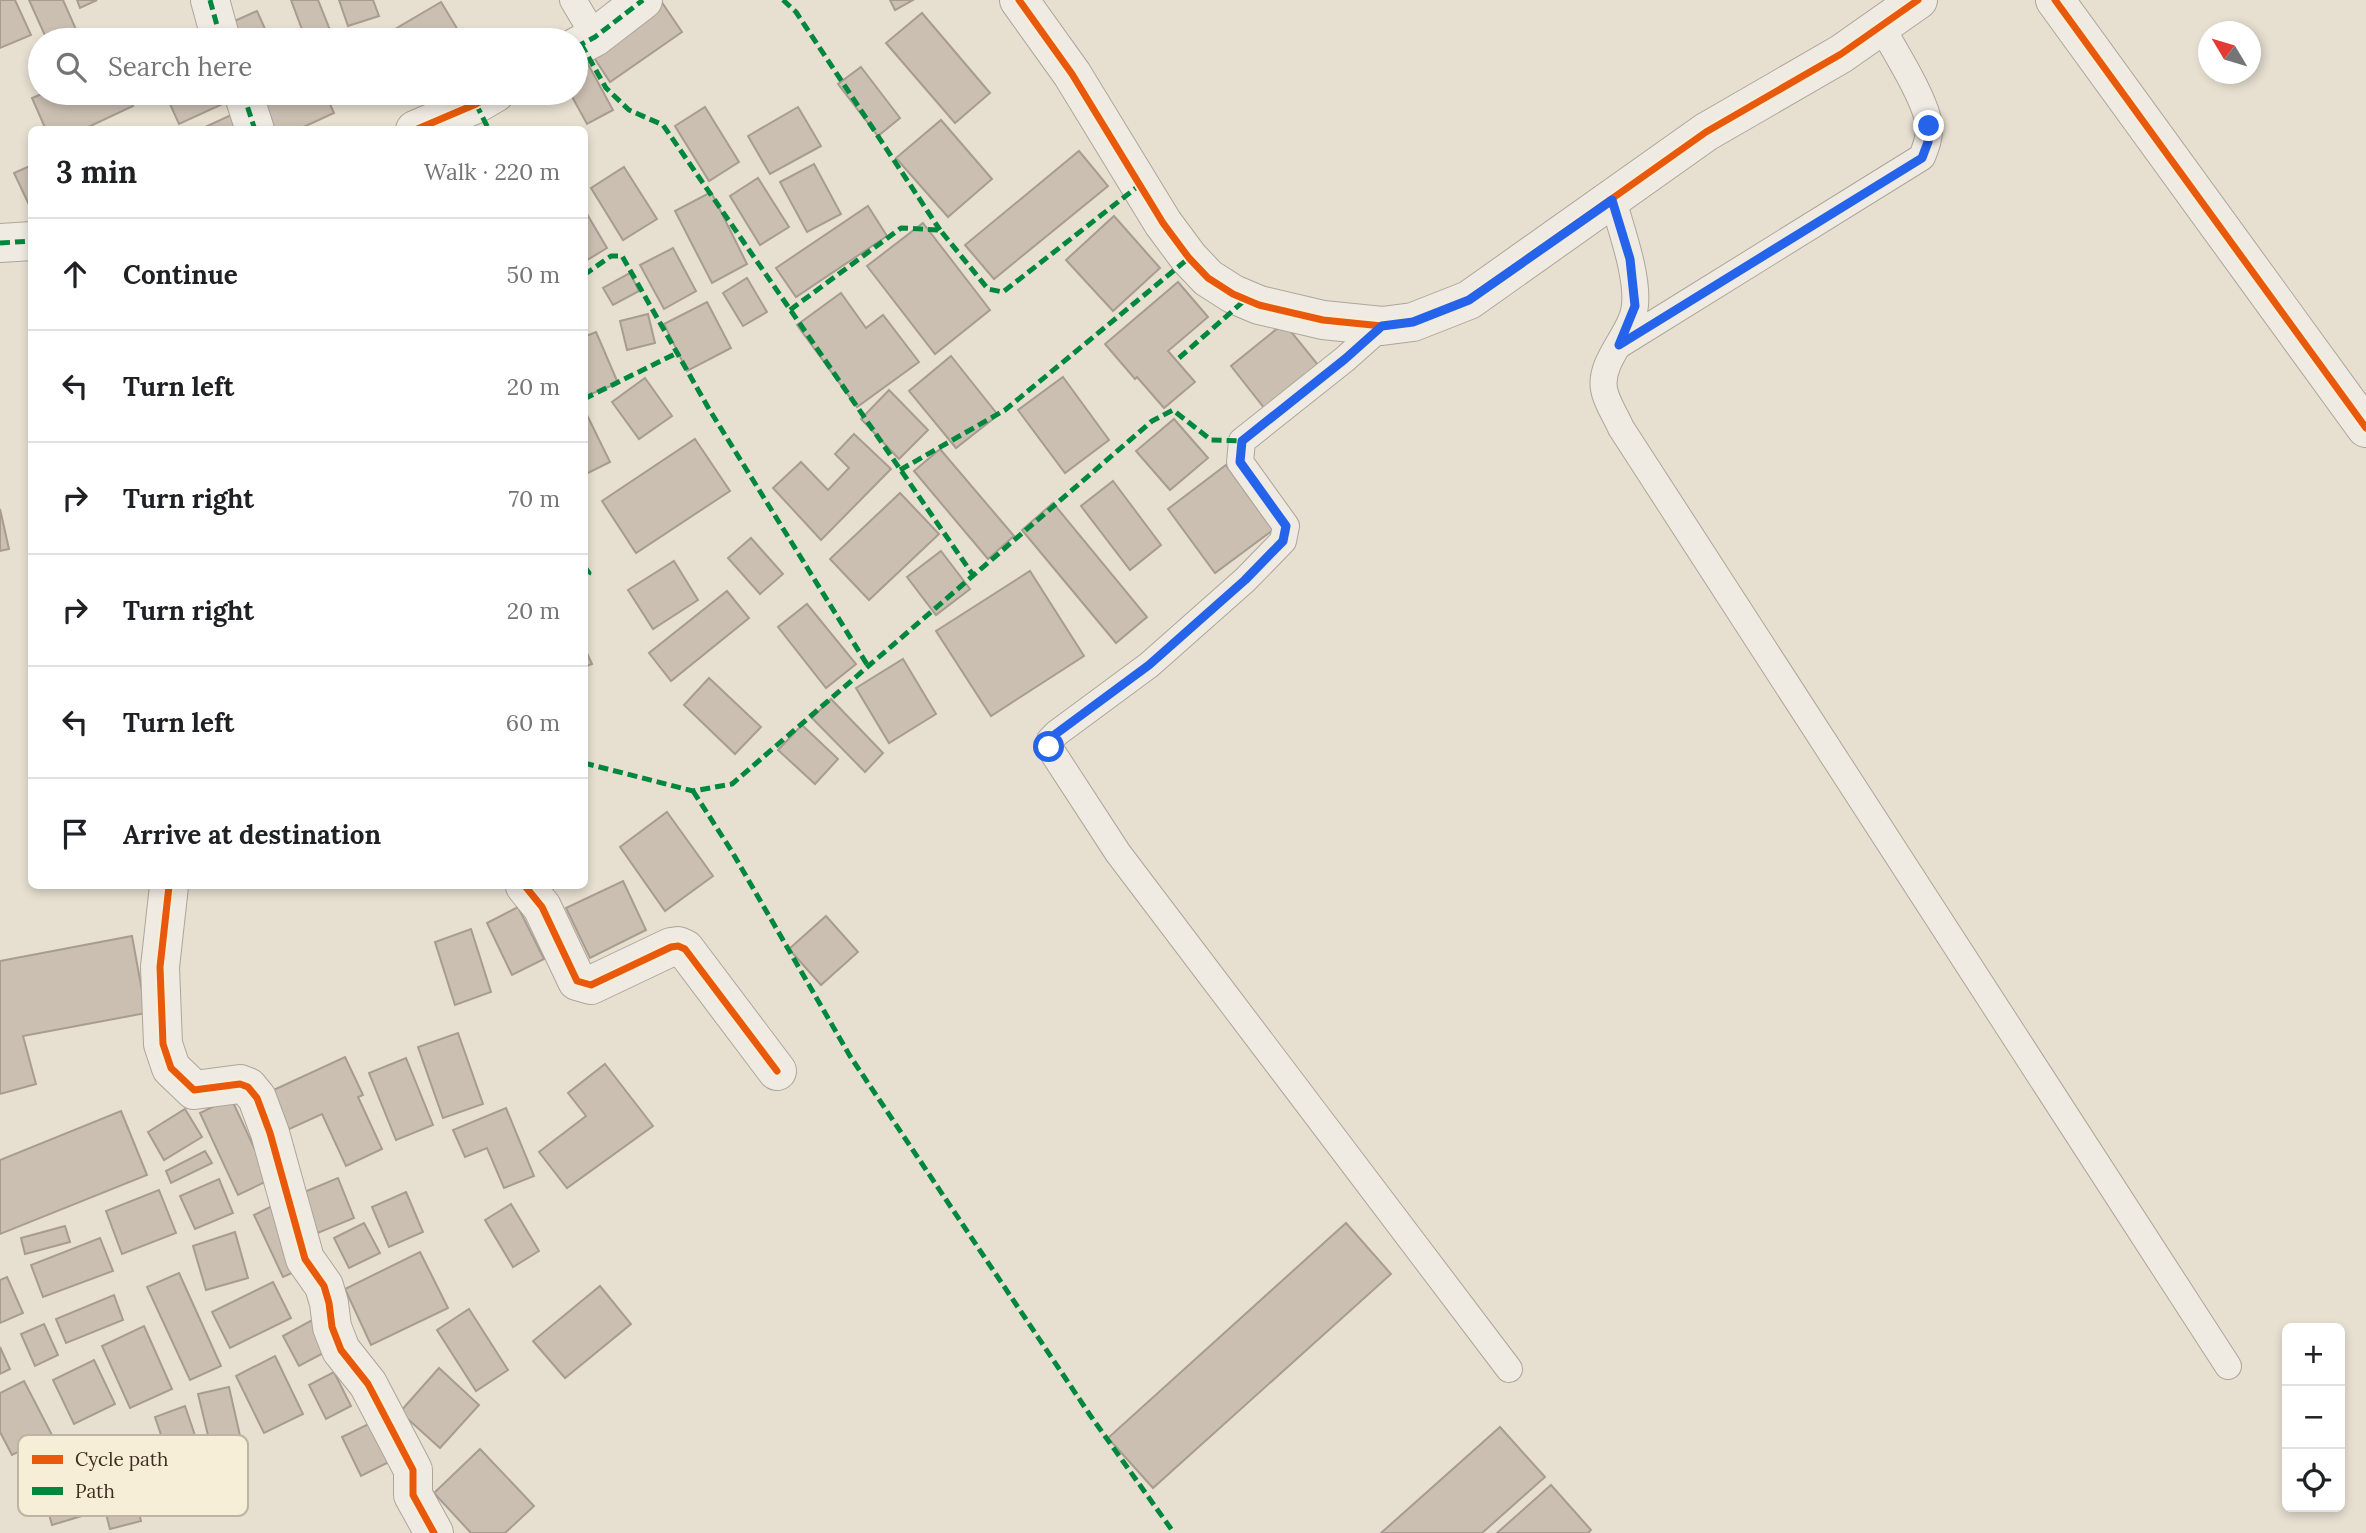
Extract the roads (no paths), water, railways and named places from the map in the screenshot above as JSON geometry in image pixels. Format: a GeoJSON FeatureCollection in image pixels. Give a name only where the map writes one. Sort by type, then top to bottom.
{"type":"FeatureCollection","features":[{"type":"Feature","properties":{"kind":"street"},"geometry":{"type":"LineString","coordinates":[[210,0],[218,28]]}},
{"type":"Feature","properties":{"kind":"street"},"geometry":{"type":"LineString","coordinates":[[588,40],[643,0]]}},
{"type":"Feature","properties":{"kind":"street"},"geometry":{"type":"LineString","coordinates":[[1019,0],[1072,74],[1163,223],[1208,278],[1233,294],[1259,305],[1323,320],[1382,326],[1413,322],[1469,300],[1706,132],[1841,54],[1918,0]]}},
{"type":"Feature","properties":{"kind":"street"},"geometry":{"type":"LineString","coordinates":[[2055,0],[2366,428]]}},
{"type":"Feature","properties":{"kind":"street"},"geometry":{"type":"LineString","coordinates":[[247,105],[255,126]]}},
{"type":"Feature","properties":{"kind":"street"},"geometry":{"type":"LineString","coordinates":[[424,126],[474,105]]}},
{"type":"Feature","properties":{"kind":"street"},"geometry":{"type":"LineString","coordinates":[[0,243],[28,241]]}},
{"type":"Feature","properties":{"kind":"street"},"geometry":{"type":"LineString","coordinates":[[169,889],[160,967],[163,1044],[171,1068],[194,1090],[240,1084],[248,1087],[257,1098],[270,1133],[304,1259],[324,1286],[332,1328],[341,1350],[368,1384],[413,1470],[413,1495],[434,1533]]}},
{"type":"Feature","properties":{"kind":"street"},"geometry":{"type":"LineString","coordinates":[[528,889],[542,907],[577,981],[591,985],[671,947],[685,949],[776,1071]]}},
{"type":"Feature","properties":{"kind":"lane"},"geometry":{"type":"LineString","coordinates":[[573,0],[581,28]]}},
{"type":"Feature","properties":{"kind":"lane"},"geometry":{"type":"LineString","coordinates":[[1619,345],[1922,158],[1928,142],[1926,111],[1881,26]]}},
{"type":"Feature","properties":{"kind":"lane"},"geometry":{"type":"LineString","coordinates":[[1612,200],[1630,259],[1635,306],[1619,345],[1607,364],[1604,388],[1621,428],[2228,1366]]}},
{"type":"Feature","properties":{"kind":"lane"},"geometry":{"type":"LineString","coordinates":[[1382,326],[1242,441],[1240,462],[1286,526],[1283,541],[1245,580],[1149,665],[1057,733],[1050,740],[1049,747],[1118,853],[1508,1369]]}}]}
